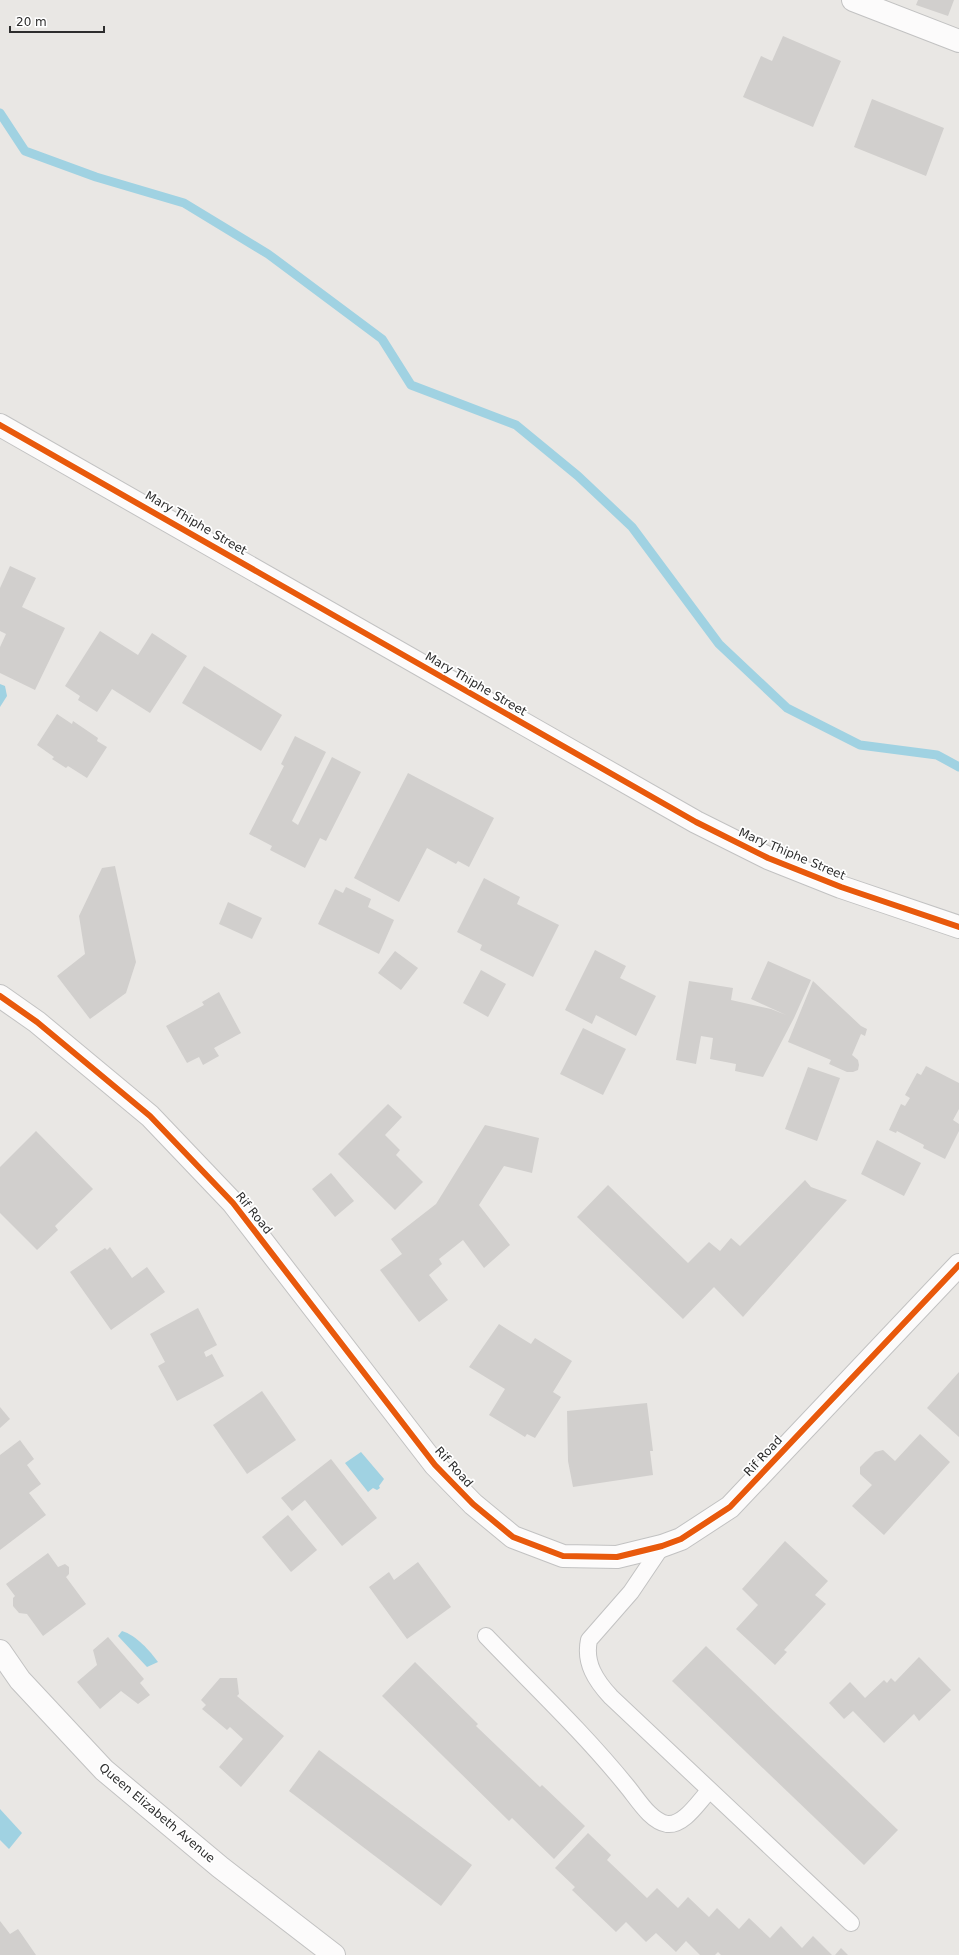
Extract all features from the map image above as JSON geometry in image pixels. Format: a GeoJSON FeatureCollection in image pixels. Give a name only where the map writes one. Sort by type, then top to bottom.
{"type":"FeatureCollection","features":[{"type":"Feature","properties":{"kind":"street"},"geometry":{"type":"LineString","coordinates":[[853,0],[959,41]]}},
{"type":"Feature","properties":{"kind":"street","name":"Mary Thiphe Street"},"geometry":{"type":"LineString","coordinates":[[0,425],[696,822],[768,858],[841,887],[959,927]]}},
{"type":"Feature","properties":{"kind":"street","name":"Rif Road"},"geometry":{"type":"LineString","coordinates":[[0,996],[37,1022],[150,1116],[233,1203],[435,1465],[473,1504],[513,1537],[563,1556],[617,1557],[662,1546],[681,1539],[730,1507],[959,1265]]}},
{"type":"Feature","properties":{"kind":"street","name":"Queen Elizabeth Avenue"},"geometry":{"type":"LineString","coordinates":[[0,1651],[20,1680],[104,1770],[220,1867],[334,1955]]}},
{"type":"Feature","properties":{"kind":"lane"},"geometry":{"type":"LineString","coordinates":[[662,1546],[631,1592],[589,1640],[588,1648],[591,1670],[599,1684],[610,1697],[708,1791],[851,1923]]}},
{"type":"Feature","properties":{"kind":"lane"},"geometry":{"type":"LineString","coordinates":[[486,1636],[606,1760],[655,1819],[667,1824],[675,1824],[682,1820],[708,1791]]}},
{"type":"Feature","properties":{"kind":"water"},"geometry":{"type":"Polygon","coordinates":[[[0,684],[5,686],[7,696],[0,707],[0,684]]]}},
{"type":"Feature","properties":{"kind":"water"},"geometry":{"type":"Polygon","coordinates":[[[361,1452],[384,1479],[379,1486],[380,1488],[377,1490],[373,1488],[368,1492],[345,1463],[361,1452]]]}},
{"type":"Feature","properties":{"kind":"water"},"geometry":{"type":"Polygon","coordinates":[[[122,1631],[132,1636],[147,1648],[158,1662],[147,1667],[118,1636],[122,1631]]]}},
{"type":"Feature","properties":{"kind":"water"},"geometry":{"type":"Polygon","coordinates":[[[0,1809],[22,1833],[9,1849],[0,1840],[0,1809]]]}},
{"type":"Feature","properties":{"kind":"building"},"geometry":{"type":"Polygon","coordinates":[[[918,0],[954,0],[948,16],[916,5],[918,0]]]}},
{"type":"Feature","properties":{"kind":"building"},"geometry":{"type":"Polygon","coordinates":[[[783,36],[841,61],[813,127],[743,97],[761,56],[772,61],[783,36]]]}},
{"type":"Feature","properties":{"kind":"building"},"geometry":{"type":"Polygon","coordinates":[[[872,99],[944,128],[926,176],[854,147],[872,99]]]}},
{"type":"Feature","properties":{"kind":"building"},"geometry":{"type":"Polygon","coordinates":[[[10,566],[36,578],[22,607],[65,628],[35,690],[0,673],[0,647],[6,634],[0,631],[0,588],[10,566]]]}},
{"type":"Feature","properties":{"kind":"building"},"geometry":{"type":"Polygon","coordinates":[[[100,631],[138,655],[152,633],[187,656],[150,713],[112,689],[97,712],[78,700],[80,696],[65,686],[100,631]]]}},
{"type":"Feature","properties":{"kind":"building"},"geometry":{"type":"Polygon","coordinates":[[[204,666],[282,715],[261,751],[182,703],[204,666]]]}},
{"type":"Feature","properties":{"kind":"building"},"geometry":{"type":"Polygon","coordinates":[[[57,714],[72,724],[73,721],[98,738],[97,741],[107,747],[87,778],[68,766],[66,768],[52,759],[54,757],[37,745],[57,714]]]}},
{"type":"Feature","properties":{"kind":"building"},"geometry":{"type":"Polygon","coordinates":[[[295,736],[326,752],[292,821],[298,825],[332,757],[361,772],[326,841],[320,838],[305,868],[270,850],[272,846],[249,834],[284,766],[281,764],[295,736]]]}},
{"type":"Feature","properties":{"kind":"building"},"geometry":{"type":"Polygon","coordinates":[[[408,773],[494,818],[469,867],[458,861],[456,864],[427,848],[399,902],[354,878],[408,773]]]}},
{"type":"Feature","properties":{"kind":"building"},"geometry":{"type":"Polygon","coordinates":[[[115,866],[136,962],[126,993],[90,1019],[57,976],[85,954],[79,916],[102,868],[115,866]]]}},
{"type":"Feature","properties":{"kind":"building"},"geometry":{"type":"Polygon","coordinates":[[[484,878],[520,897],[517,904],[559,925],[533,977],[480,950],[482,945],[457,932],[484,878]]]}},
{"type":"Feature","properties":{"kind":"building"},"geometry":{"type":"Polygon","coordinates":[[[346,887],[371,899],[368,907],[394,920],[379,954],[318,924],[335,889],[343,893],[346,887]]]}},
{"type":"Feature","properties":{"kind":"building"},"geometry":{"type":"Polygon","coordinates":[[[228,902],[262,918],[252,939],[219,924],[228,902]]]}},
{"type":"Feature","properties":{"kind":"building"},"geometry":{"type":"Polygon","coordinates":[[[595,950],[626,966],[620,978],[656,996],[636,1036],[596,1015],[592,1024],[565,1010],[595,950]]]}},
{"type":"Feature","properties":{"kind":"building"},"geometry":{"type":"Polygon","coordinates":[[[395,951],[418,968],[401,990],[378,973],[395,951]]]}},
{"type":"Feature","properties":{"kind":"building"},"geometry":{"type":"Polygon","coordinates":[[[768,961],[811,980],[794,1018],[763,1077],[735,1071],[736,1064],[710,1059],[713,1038],[701,1036],[696,1064],[676,1060],[689,981],[733,988],[731,1000],[771,1009],[786,1015],[751,999],[768,961]]]}},
{"type":"Feature","properties":{"kind":"building"},"geometry":{"type":"Polygon","coordinates":[[[481,970],[506,984],[488,1017],[463,1003],[481,970]]]}},
{"type":"Feature","properties":{"kind":"building"},"geometry":{"type":"Polygon","coordinates":[[[813,981],[861,1026],[867,1029],[865,1036],[861,1034],[852,1055],[858,1060],[858,1070],[847,1072],[829,1064],[831,1060],[788,1042],[813,981]]]}},
{"type":"Feature","properties":{"kind":"building"},"geometry":{"type":"Polygon","coordinates":[[[219,992],[241,1033],[214,1048],[219,1056],[203,1065],[199,1057],[187,1063],[166,1026],[204,1005],[202,1002],[219,992]]]}},
{"type":"Feature","properties":{"kind":"building"},"geometry":{"type":"Polygon","coordinates":[[[583,1028],[626,1049],[603,1095],[560,1074],[583,1028]]]}},
{"type":"Feature","properties":{"kind":"building"},"geometry":{"type":"Polygon","coordinates":[[[926,1066],[959,1083],[959,1109],[953,1120],[959,1124],[959,1131],[945,1159],[923,1148],[924,1145],[897,1131],[896,1133],[889,1130],[901,1104],[905,1106],[910,1098],[905,1095],[917,1073],[921,1075],[926,1066]]]}},
{"type":"Feature","properties":{"kind":"building"},"geometry":{"type":"Polygon","coordinates":[[[808,1067],[840,1078],[817,1141],[785,1129],[808,1067]]]}},
{"type":"Feature","properties":{"kind":"building"},"geometry":{"type":"Polygon","coordinates":[[[388,1104],[402,1117],[385,1135],[400,1150],[396,1155],[423,1182],[395,1210],[338,1154],[388,1104]]]}},
{"type":"Feature","properties":{"kind":"building"},"geometry":{"type":"Polygon","coordinates":[[[485,1125],[539,1138],[532,1173],[504,1166],[479,1205],[510,1245],[484,1268],[463,1240],[439,1259],[442,1264],[429,1275],[448,1300],[419,1322],[380,1270],[402,1254],[391,1239],[436,1204],[485,1125]]]}},
{"type":"Feature","properties":{"kind":"building"},"geometry":{"type":"Polygon","coordinates":[[[36,1131],[93,1189],[55,1226],[58,1230],[37,1250],[0,1213],[0,1167],[36,1131]]]}},
{"type":"Feature","properties":{"kind":"building"},"geometry":{"type":"Polygon","coordinates":[[[877,1140],[921,1163],[904,1196],[861,1174],[877,1140]]]}},
{"type":"Feature","properties":{"kind":"building"},"geometry":{"type":"Polygon","coordinates":[[[331,1173],[354,1201],[335,1217],[312,1189],[331,1173]]]}},
{"type":"Feature","properties":{"kind":"building"},"geometry":{"type":"Polygon","coordinates":[[[805,1180],[811,1187],[847,1200],[743,1317],[714,1287],[683,1319],[577,1217],[608,1185],[688,1263],[709,1242],[720,1251],[731,1238],[740,1246],[805,1180]]]}},
{"type":"Feature","properties":{"kind":"building"},"geometry":{"type":"Polygon","coordinates":[[[110,1247],[132,1278],[147,1267],[165,1292],[111,1330],[70,1272],[105,1248],[107,1250],[110,1247]]]}},
{"type":"Feature","properties":{"kind":"building"},"geometry":{"type":"Polygon","coordinates":[[[198,1308],[217,1345],[204,1352],[206,1357],[212,1354],[224,1376],[177,1401],[158,1366],[165,1362],[150,1334],[198,1308]]]}},
{"type":"Feature","properties":{"kind":"building"},"geometry":{"type":"Polygon","coordinates":[[[499,1324],[531,1344],[535,1338],[572,1361],[553,1392],[561,1397],[535,1438],[527,1434],[525,1437],[489,1415],[505,1389],[469,1367],[499,1324]]]}},
{"type":"Feature","properties":{"kind":"building"},"geometry":{"type":"Polygon","coordinates":[[[959,1372],[959,1437],[927,1408],[959,1372]]]}},
{"type":"Feature","properties":{"kind":"building"},"geometry":{"type":"Polygon","coordinates":[[[262,1391],[296,1440],[247,1474],[213,1425],[262,1391]]]}},
{"type":"Feature","properties":{"kind":"building"},"geometry":{"type":"Polygon","coordinates":[[[647,1403],[653,1451],[650,1451],[653,1475],[573,1487],[568,1461],[567,1411],[647,1403]]]}},
{"type":"Feature","properties":{"kind":"building"},"geometry":{"type":"Polygon","coordinates":[[[0,1407],[10,1419],[0,1428],[0,1407]]]}},
{"type":"Feature","properties":{"kind":"building"},"geometry":{"type":"Polygon","coordinates":[[[920,1434],[950,1462],[884,1535],[852,1506],[872,1485],[860,1474],[860,1467],[875,1452],[883,1450],[895,1461],[920,1434]]]}},
{"type":"Feature","properties":{"kind":"building"},"geometry":{"type":"Polygon","coordinates":[[[20,1440],[34,1459],[27,1465],[41,1484],[29,1493],[46,1515],[0,1550],[0,1455],[20,1440]]]}},
{"type":"Feature","properties":{"kind":"building"},"geometry":{"type":"Polygon","coordinates":[[[331,1459],[377,1518],[342,1546],[305,1500],[292,1511],[281,1498],[331,1459]]]}},
{"type":"Feature","properties":{"kind":"building"},"geometry":{"type":"Polygon","coordinates":[[[288,1515],[317,1550],[291,1572],[262,1537],[288,1515]]]}},
{"type":"Feature","properties":{"kind":"building"},"geometry":{"type":"Polygon","coordinates":[[[785,1541],[828,1581],[815,1595],[826,1604],[784,1650],[787,1652],[775,1665],[736,1629],[758,1605],[742,1589],[785,1541]]]}},
{"type":"Feature","properties":{"kind":"building"},"geometry":{"type":"Polygon","coordinates":[[[48,1553],[58,1567],[65,1564],[69,1567],[69,1574],[66,1577],[86,1604],[43,1636],[27,1614],[19,1613],[13,1606],[13,1598],[15,1596],[6,1584],[48,1553]]]}},
{"type":"Feature","properties":{"kind":"building"},"geometry":{"type":"Polygon","coordinates":[[[418,1562],[451,1607],[407,1639],[369,1587],[389,1572],[394,1580],[418,1562]]]}},
{"type":"Feature","properties":{"kind":"building"},"geometry":{"type":"Polygon","coordinates":[[[108,1637],[144,1679],[140,1683],[150,1695],[138,1704],[121,1691],[100,1709],[77,1682],[97,1665],[93,1650],[108,1637]]]}},
{"type":"Feature","properties":{"kind":"building"},"geometry":{"type":"Polygon","coordinates":[[[706,1646],[898,1830],[864,1865],[672,1681],[706,1646]]]}},
{"type":"Feature","properties":{"kind":"building"},"geometry":{"type":"Polygon","coordinates":[[[919,1657],[951,1690],[919,1721],[914,1714],[884,1743],[853,1711],[844,1719],[829,1703],[850,1682],[865,1698],[884,1680],[887,1683],[891,1678],[895,1682],[919,1657]]]}},
{"type":"Feature","properties":{"kind":"building"},"geometry":{"type":"Polygon","coordinates":[[[415,1662],[478,1724],[476,1726],[540,1787],[542,1785],[585,1826],[554,1859],[512,1818],[509,1821],[382,1696],[415,1662]]]}},
{"type":"Feature","properties":{"kind":"building"},"geometry":{"type":"Polygon","coordinates":[[[220,1678],[237,1678],[239,1694],[237,1696],[284,1736],[241,1787],[219,1767],[243,1739],[230,1727],[227,1730],[202,1709],[206,1705],[201,1700],[220,1678]]]}},
{"type":"Feature","properties":{"kind":"building"},"geometry":{"type":"Polygon","coordinates":[[[319,1750],[472,1865],[441,1906],[289,1791],[319,1750]]]}},
{"type":"Feature","properties":{"kind":"building"},"geometry":{"type":"Polygon","coordinates":[[[588,1833],[611,1855],[607,1860],[647,1898],[657,1888],[678,1908],[688,1897],[709,1917],[717,1908],[739,1929],[749,1918],[770,1938],[781,1926],[802,1948],[813,1936],[832,1955],[721,1955],[718,1952],[715,1955],[700,1955],[686,1941],[676,1952],[656,1933],[646,1942],[626,1922],[616,1932],[572,1890],[575,1887],[555,1868],[588,1833]]]}},
{"type":"Feature","properties":{"kind":"building"},"geometry":{"type":"Polygon","coordinates":[[[0,1921],[10,1934],[18,1929],[36,1955],[0,1955],[0,1921]]]}},
{"type":"Feature","properties":{"kind":"building"},"geometry":{"type":"Polygon","coordinates":[[[841,1948],[848,1955],[835,1955],[841,1948]]]}},
{"type":"Feature","properties":{"kind":"waterway"},"geometry":{"type":"LineString","coordinates":[[0,113],[25,151],[96,177],[184,203],[268,254],[382,339],[411,385],[516,425],[578,476],[632,527],[719,644],[787,708],[860,745],[937,755],[959,767]]}},
{"type":"Feature","properties":{"kind":"cycle path"},"geometry":{"type":"LineString","coordinates":[[0,425],[696,822],[768,858],[841,887],[959,927]]}},
{"type":"Feature","properties":{"kind":"cycle path"},"geometry":{"type":"LineString","coordinates":[[0,996],[37,1022],[150,1116],[233,1203],[435,1465],[473,1504],[513,1537],[563,1556],[617,1557],[662,1546],[681,1539],[730,1507],[959,1265]]}}]}
